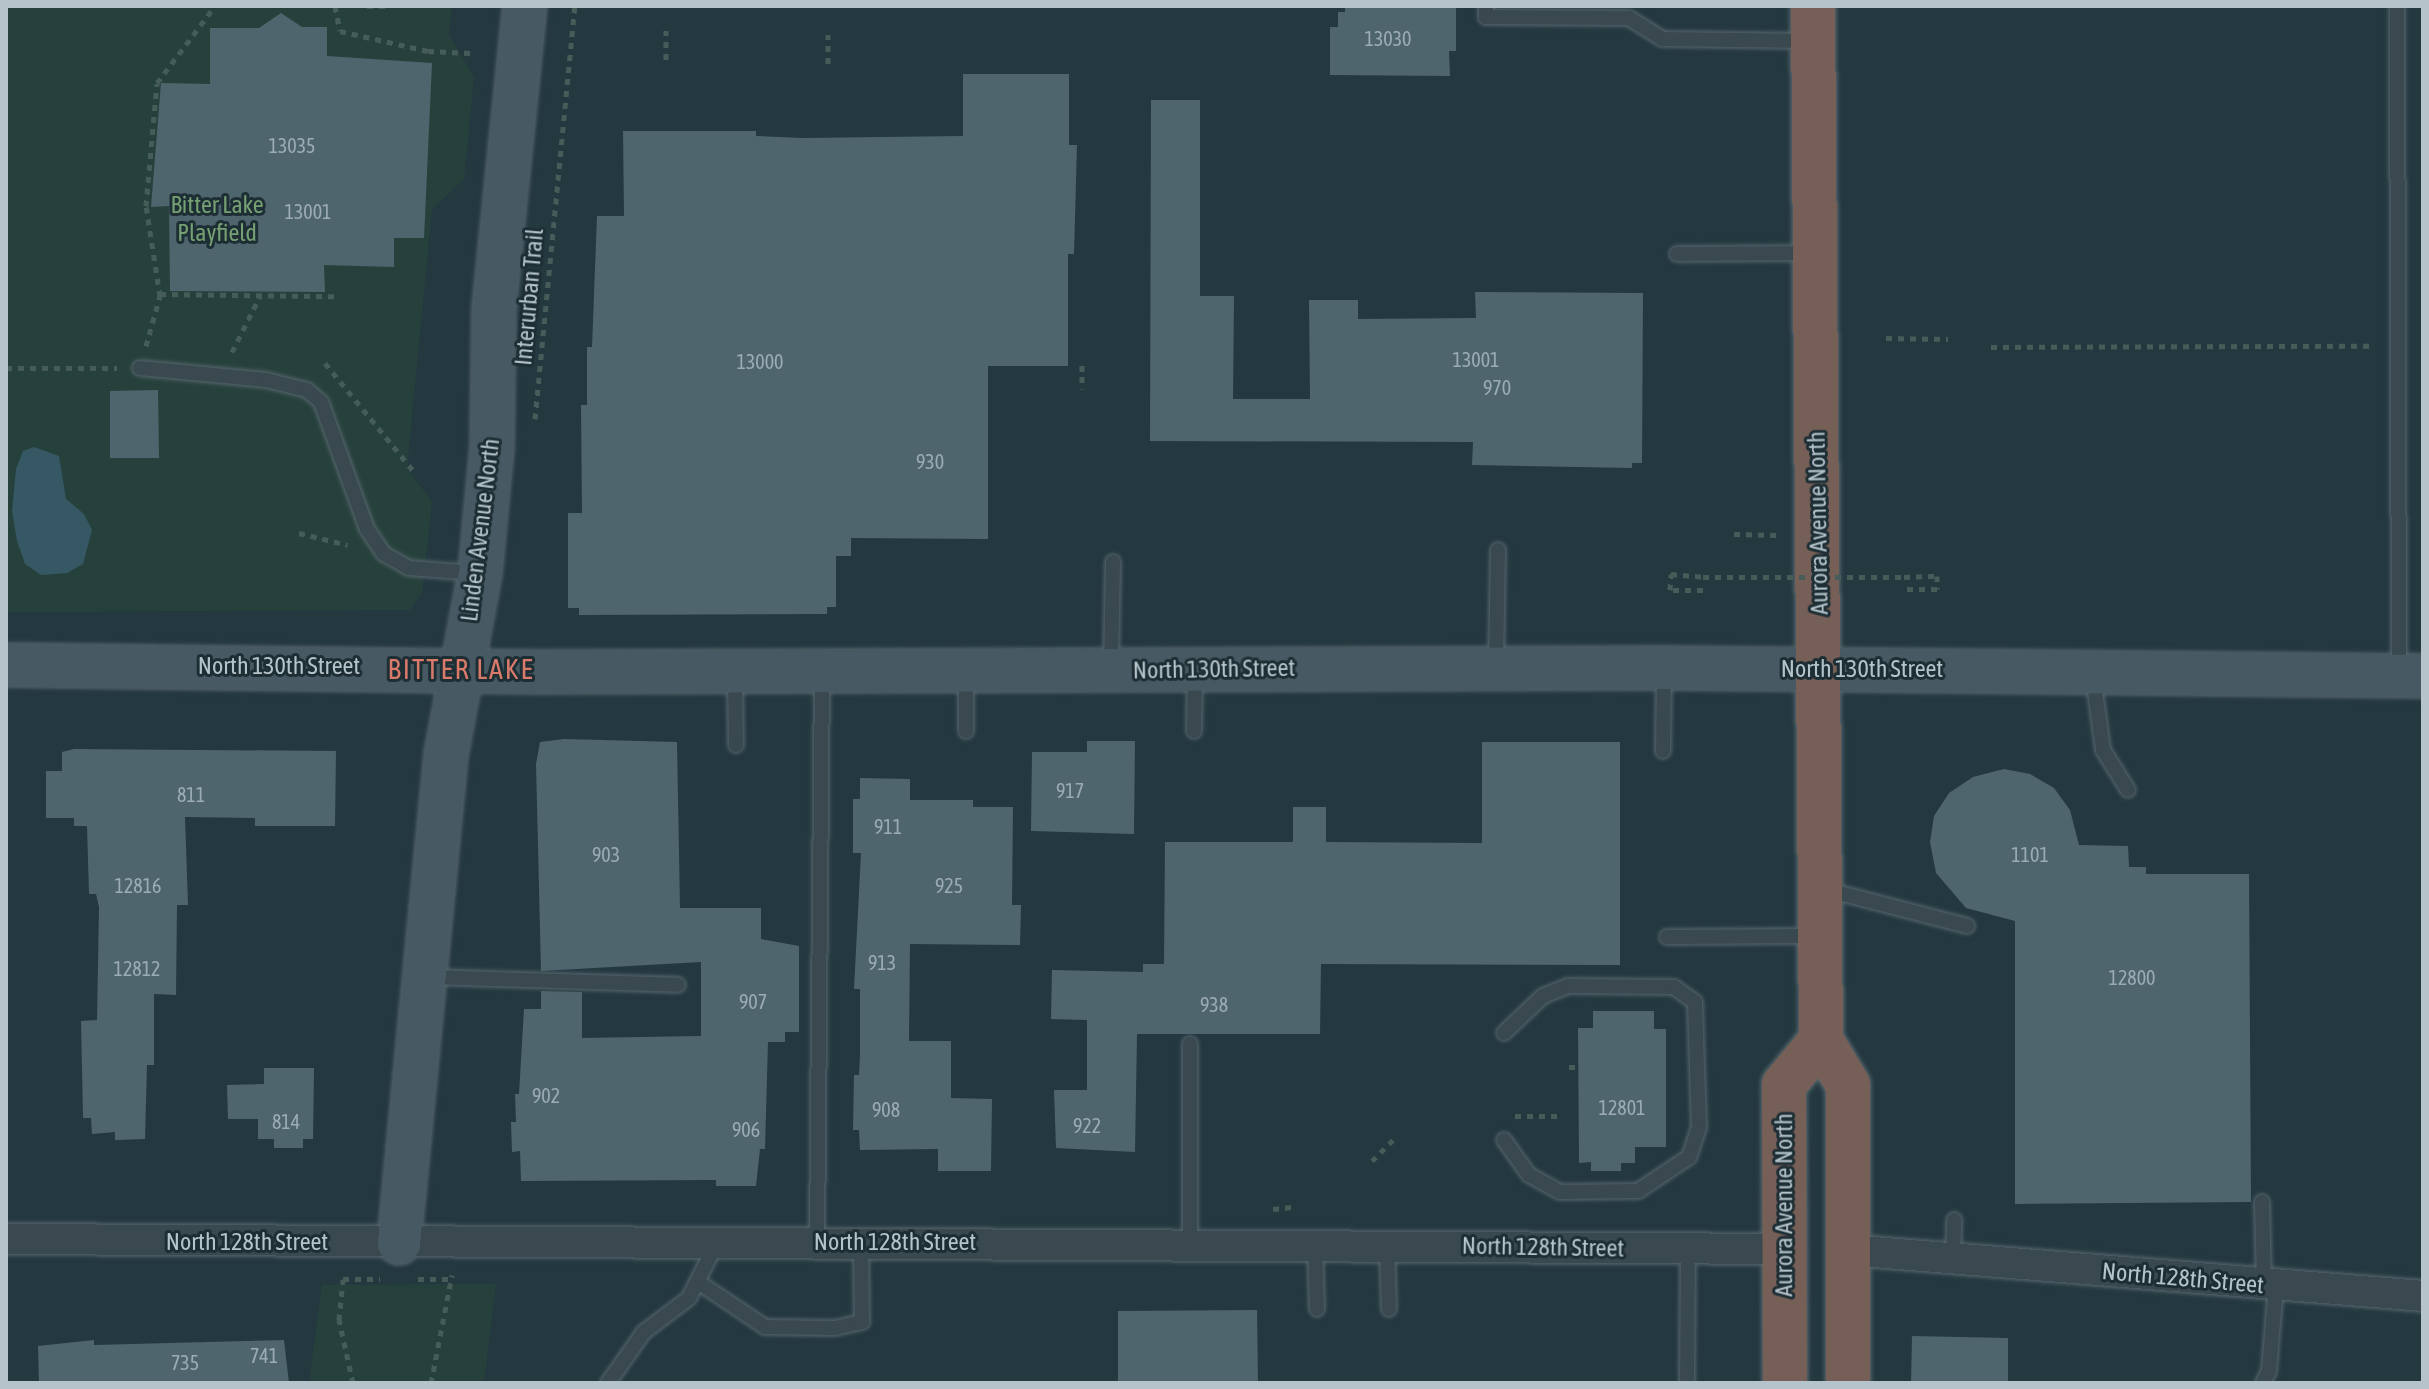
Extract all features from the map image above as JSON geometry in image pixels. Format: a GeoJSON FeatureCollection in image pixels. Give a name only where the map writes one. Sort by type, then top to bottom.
{"type":"FeatureCollection","features":[{"type":"Feature","properties":{"kind":"highway","name":"Aurora Avenue North"},"geometry":{"type":"LineString","coordinates":[[1785,1383],[1784,1085],[1821,1040],[1813,23]]}},
{"type":"Feature","properties":{"kind":"highway"},"geometry":{"type":"LineString","coordinates":[[1821,1040],[1848,1085],[1848,1383]]}},
{"type":"Feature","properties":{"kind":"main road","name":"Linden Avenue North"},"geometry":{"type":"LineString","coordinates":[[399,1243],[446,755],[480,574],[492,448],[494,309],[525,6]]}},
{"type":"Feature","properties":{"kind":"main road","name":"North 130th Street"},"geometry":{"type":"LineString","coordinates":[[6,665],[461,669],[1664,668],[2411,676]]}},
{"type":"Feature","properties":{"kind":"street","name":"North 128th Street"},"geometry":{"type":"LineString","coordinates":[[6,1239],[399,1243],[1190,1243],[1784,1249]]}},
{"type":"Feature","properties":{"kind":"street","name":"North 128th Street"},"geometry":{"type":"LineString","coordinates":[[1848,1250],[2423,1296]]}},
{"type":"Feature","properties":{"kind":"lane"},"geometry":{"type":"LineString","coordinates":[[1486,6],[1486,17],[1629,18],[1663,39],[1813,23]]}},
{"type":"Feature","properties":{"kind":"lane"},"geometry":{"type":"LineString","coordinates":[[2397,6],[2411,676]]}},
{"type":"Feature","properties":{"kind":"lane"},"geometry":{"type":"LineString","coordinates":[[1677,254],[1816,253]]}},
{"type":"Feature","properties":{"kind":"lane"},"geometry":{"type":"LineString","coordinates":[[140,368],[286,384],[307,390],[321,402],[367,529],[384,554],[409,568],[480,574]]}},
{"type":"Feature","properties":{"kind":"lane"},"geometry":{"type":"LineString","coordinates":[[1496,668],[1498,550]]}},
{"type":"Feature","properties":{"kind":"lane"},"geometry":{"type":"LineString","coordinates":[[1111,670],[1113,562]]}},
{"type":"Feature","properties":{"kind":"lane"},"geometry":{"type":"LineString","coordinates":[[1194,731],[1195,667]]}},
{"type":"Feature","properties":{"kind":"lane"},"geometry":{"type":"LineString","coordinates":[[735,668],[736,745]]}},
{"type":"Feature","properties":{"kind":"lane"},"geometry":{"type":"LineString","coordinates":[[817,1242],[822,668]]}},
{"type":"Feature","properties":{"kind":"lane"},"geometry":{"type":"LineString","coordinates":[[1663,751],[1664,668]]}},
{"type":"Feature","properties":{"kind":"lane"},"geometry":{"type":"LineString","coordinates":[[966,669],[966,731]]}},
{"type":"Feature","properties":{"kind":"lane"},"geometry":{"type":"LineString","coordinates":[[2093,672],[2103,750],[2128,790]]}},
{"type":"Feature","properties":{"kind":"lane"},"geometry":{"type":"LineString","coordinates":[[1820,888],[1967,926]]}},
{"type":"Feature","properties":{"kind":"lane"},"geometry":{"type":"LineString","coordinates":[[1667,937],[1821,936]]}},
{"type":"Feature","properties":{"kind":"lane"},"geometry":{"type":"LineString","coordinates":[[425,977],[678,985]]}},
{"type":"Feature","properties":{"kind":"lane"},"geometry":{"type":"LineString","coordinates":[[1504,1033],[1543,996],[1568,986],[1674,987],[1695,1002],[1699,1127],[1689,1157],[1638,1191],[1560,1192],[1529,1175],[1504,1140]]}},
{"type":"Feature","properties":{"kind":"lane"},"geometry":{"type":"LineString","coordinates":[[1190,1044],[1190,1243]]}},
{"type":"Feature","properties":{"kind":"lane"},"geometry":{"type":"LineString","coordinates":[[2262,1202],[2270,1286],[2269,1371],[2263,1383]]}},
{"type":"Feature","properties":{"kind":"lane"},"geometry":{"type":"LineString","coordinates":[[1953,1256],[1954,1220]]}},
{"type":"Feature","properties":{"kind":"lane"},"geometry":{"type":"LineString","coordinates":[[608,1383],[644,1332],[689,1298],[717,1242]]}},
{"type":"Feature","properties":{"kind":"lane"},"geometry":{"type":"LineString","coordinates":[[698,1282],[765,1327],[835,1328],[862,1322],[861,1242]]}},
{"type":"Feature","properties":{"kind":"lane"},"geometry":{"type":"LineString","coordinates":[[1315,1244],[1317,1309]]}},
{"type":"Feature","properties":{"kind":"lane"},"geometry":{"type":"LineString","coordinates":[[1387,1245],[1389,1309]]}},
{"type":"Feature","properties":{"kind":"lane"},"geometry":{"type":"LineString","coordinates":[[1687,1383],[1688,1248]]}},
{"type":"Feature","properties":{"kind":"path"},"geometry":{"type":"LineString","coordinates":[[6,368],[140,368],[160,294],[146,206],[157,83],[215,6]]}},
{"type":"Feature","properties":{"kind":"path"},"geometry":{"type":"LineString","coordinates":[[335,6],[340,31],[428,51],[470,53]]}},
{"type":"Feature","properties":{"kind":"path"},"geometry":{"type":"LineString","coordinates":[[367,6],[390,6]]}},
{"type":"Feature","properties":{"kind":"path","name":"Interurban Trail"},"geometry":{"type":"LineString","coordinates":[[534,423],[575,6]]}},
{"type":"Feature","properties":{"kind":"path"},"geometry":{"type":"LineString","coordinates":[[666,30],[666,64]]}},
{"type":"Feature","properties":{"kind":"path"},"geometry":{"type":"LineString","coordinates":[[828,31],[828,64]]}},
{"type":"Feature","properties":{"kind":"path"},"geometry":{"type":"LineString","coordinates":[[160,294],[334,296]]}},
{"type":"Feature","properties":{"kind":"path"},"geometry":{"type":"LineString","coordinates":[[219,376],[260,296]]}},
{"type":"Feature","properties":{"kind":"path"},"geometry":{"type":"LineString","coordinates":[[1886,338],[1948,339]]}},
{"type":"Feature","properties":{"kind":"path"},"geometry":{"type":"LineString","coordinates":[[1991,347],[2369,346]]}},
{"type":"Feature","properties":{"kind":"path"},"geometry":{"type":"LineString","coordinates":[[1082,365],[1082,389]]}},
{"type":"Feature","properties":{"kind":"path"},"geometry":{"type":"LineString","coordinates":[[358,402],[416,474]]}},
{"type":"Feature","properties":{"kind":"path"},"geometry":{"type":"LineString","coordinates":[[1703,590],[1670,590],[1671,574],[1703,577],[1937,576],[1937,589],[1904,589]]}},
{"type":"Feature","properties":{"kind":"path"},"geometry":{"type":"LineString","coordinates":[[1569,1067],[1578,1067]]}},
{"type":"Feature","properties":{"kind":"path"},"geometry":{"type":"LineString","coordinates":[[1529,1116],[1562,1116]]}},
{"type":"Feature","properties":{"kind":"path"},"geometry":{"type":"LineString","coordinates":[[1372,1161],[1393,1140]]}},
{"type":"Feature","properties":{"kind":"path"},"geometry":{"type":"LineString","coordinates":[[343,1279],[339,1320],[353,1383]]}},
{"type":"Feature","properties":{"kind":"path"},"geometry":{"type":"LineString","coordinates":[[431,1383],[451,1279]]}},
{"type":"Feature","properties":{"kind":"green space","name":"Bitter Lake Playfield"},"geometry":{"type":"Polygon","coordinates":[[[6,6],[452,6],[449,35],[474,77],[464,179],[432,209],[407,468],[432,502],[422,592],[410,610],[6,612],[6,6]]]}},
{"type":"Feature","properties":{"kind":"green space"},"geometry":{"type":"Polygon","coordinates":[[[496,1284],[484,1383],[309,1383],[322,1285],[496,1284]]]}},
{"type":"Feature","properties":{"kind":"water"},"geometry":{"type":"Polygon","coordinates":[[[34,447],[59,456],[66,499],[84,514],[92,530],[83,564],[67,573],[41,575],[25,564],[17,541],[12,511],[16,469],[23,451],[34,447]]]}},
{"type":"Feature","properties":{"kind":"building"},"geometry":{"type":"Polygon","coordinates":[[[1345,6],[1456,6],[1456,51],[1449,51],[1450,76],[1330,75],[1330,27],[1338,27],[1338,12],[1345,12],[1345,6]]]}},
{"type":"Feature","properties":{"kind":"building"},"geometry":{"type":"Polygon","coordinates":[[[281,13],[302,27],[327,27],[327,56],[432,63],[424,238],[394,238],[394,267],[324,265],[325,292],[170,291],[169,206],[151,207],[161,83],[210,84],[210,28],[259,28],[281,13]]]}},
{"type":"Feature","properties":{"kind":"building"},"geometry":{"type":"Polygon","coordinates":[[[963,74],[1069,74],[1069,145],[1077,145],[1074,254],[1068,254],[1068,366],[988,366],[988,539],[851,538],[851,556],[836,556],[836,607],[827,607],[827,614],[579,615],[579,608],[568,608],[568,513],[582,513],[581,405],[587,405],[587,347],[592,347],[597,216],[624,216],[623,131],[756,131],[756,136],[802,138],[963,136],[963,74]]]}},
{"type":"Feature","properties":{"kind":"building"},"geometry":{"type":"Polygon","coordinates":[[[1151,100],[1200,100],[1200,296],[1234,296],[1233,399],[1310,399],[1309,300],[1358,300],[1358,319],[1476,318],[1475,292],[1643,293],[1642,463],[1632,463],[1632,468],[1472,465],[1473,442],[1150,441],[1151,100]]]}},
{"type":"Feature","properties":{"kind":"building"},"geometry":{"type":"Polygon","coordinates":[[[158,390],[159,458],[110,458],[110,391],[158,390]]]}},
{"type":"Feature","properties":{"kind":"building"},"geometry":{"type":"Polygon","coordinates":[[[564,739],[677,742],[680,908],[761,908],[761,939],[799,946],[799,1032],[785,1032],[785,1042],[768,1042],[765,1149],[760,1149],[756,1186],[716,1186],[716,1180],[521,1181],[520,1151],[512,1152],[511,1122],[516,1122],[515,1094],[519,1094],[524,1009],[541,1009],[541,991],[582,992],[582,1038],[701,1036],[701,962],[541,971],[536,764],[540,742],[564,739]]]}},
{"type":"Feature","properties":{"kind":"building"},"geometry":{"type":"Polygon","coordinates":[[[1087,741],[1135,741],[1134,834],[1031,831],[1032,752],[1087,752],[1087,741]]]}},
{"type":"Feature","properties":{"kind":"building"},"geometry":{"type":"Polygon","coordinates":[[[1482,742],[1620,742],[1620,965],[1321,964],[1320,1034],[1137,1034],[1135,1152],[1056,1148],[1054,1090],[1087,1090],[1087,1020],[1051,1019],[1052,970],[1143,972],[1143,964],[1164,964],[1165,842],[1293,842],[1293,807],[1326,807],[1326,842],[1482,843],[1482,742]]]}},
{"type":"Feature","properties":{"kind":"building"},"geometry":{"type":"Polygon","coordinates":[[[74,749],[336,751],[335,826],[255,826],[255,818],[185,817],[188,905],[177,905],[176,995],[154,994],[154,1065],[147,1065],[145,1139],[115,1140],[115,1132],[92,1134],[91,1118],[83,1118],[81,1021],[97,1020],[99,907],[96,894],[89,894],[87,826],[74,826],[74,818],[46,818],[46,771],[62,771],[62,752],[74,749]]]}},
{"type":"Feature","properties":{"kind":"building"},"geometry":{"type":"Polygon","coordinates":[[[2004,769],[2030,774],[2054,788],[2070,810],[2079,845],[2128,846],[2129,867],[2146,867],[2146,874],[2249,874],[2251,1202],[2015,1204],[2015,921],[1966,908],[1936,873],[1930,842],[1934,816],[1949,793],[1973,777],[2004,769]]]}},
{"type":"Feature","properties":{"kind":"building"},"geometry":{"type":"Polygon","coordinates":[[[860,778],[910,779],[910,800],[973,800],[973,807],[1013,807],[1012,905],[1021,905],[1020,945],[910,944],[909,1041],[951,1041],[951,1098],[992,1099],[991,1171],[938,1171],[938,1149],[860,1150],[859,1130],[853,1130],[854,1075],[859,1075],[860,1055],[860,989],[854,989],[861,853],[853,853],[853,799],[860,799],[860,778]]]}},
{"type":"Feature","properties":{"kind":"building"},"geometry":{"type":"Polygon","coordinates":[[[1593,1011],[1654,1011],[1654,1029],[1666,1029],[1666,1147],[1635,1147],[1635,1163],[1621,1163],[1621,1171],[1591,1171],[1591,1162],[1579,1163],[1578,1028],[1593,1028],[1593,1011]]]}},
{"type":"Feature","properties":{"kind":"building"},"geometry":{"type":"Polygon","coordinates":[[[264,1068],[314,1068],[313,1139],[303,1139],[303,1148],[274,1148],[274,1139],[258,1139],[258,1119],[228,1119],[227,1085],[264,1084],[264,1068]]]}},
{"type":"Feature","properties":{"kind":"building"},"geometry":{"type":"Polygon","coordinates":[[[1257,1310],[1258,1383],[1118,1383],[1118,1311],[1257,1310]]]}},
{"type":"Feature","properties":{"kind":"building"},"geometry":{"type":"Polygon","coordinates":[[[1912,1336],[2008,1338],[2008,1383],[1911,1383],[1912,1336]]]}},
{"type":"Feature","properties":{"kind":"building"},"geometry":{"type":"Polygon","coordinates":[[[94,1340],[94,1345],[284,1340],[289,1383],[39,1383],[38,1346],[94,1340]]]}},
{"type":"Feature","properties":{"kind":"district","name":"BITTER LAKE"},"geometry":{"type":"Point","coordinates":[461,669]}}]}
